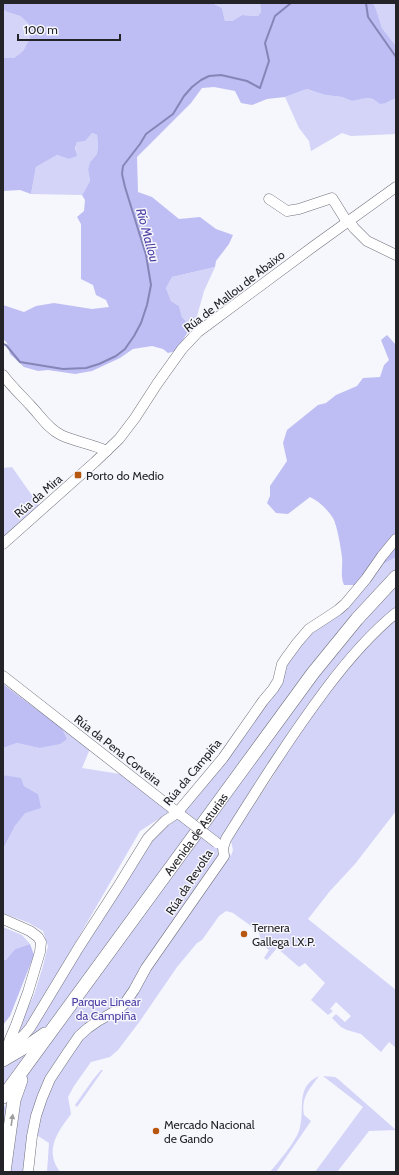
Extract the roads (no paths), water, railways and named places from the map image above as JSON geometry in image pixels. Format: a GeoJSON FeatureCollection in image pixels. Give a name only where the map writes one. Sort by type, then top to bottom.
{"type":"FeatureCollection","features":[{"type":"Feature","properties":{"kind":"main road","name":"Avenida de Asturias"},"geometry":{"type":"LineString","coordinates":[[3,1097],[314,674],[356,619],[396,577]]}},
{"type":"Feature","properties":{"kind":"main road"},"geometry":{"type":"LineString","coordinates":[[3,1060],[32,1043],[54,1027]]}},
{"type":"Feature","properties":{"kind":"main road"},"geometry":{"type":"LineString","coordinates":[[4,1172],[14,1100],[18,1085],[29,1062]]}},
{"type":"Feature","properties":{"kind":"street","name":"Rúa de Mallou de Abaixo"},"geometry":{"type":"LineString","coordinates":[[107,451],[119,439],[135,418],[182,349],[198,332],[396,187]]}},
{"type":"Feature","properties":{"kind":"street"},"geometry":{"type":"LineString","coordinates":[[269,199],[287,211],[299,209],[332,198],[348,221],[367,241],[396,255]]}},
{"type":"Feature","properties":{"kind":"street"},"geometry":{"type":"LineString","coordinates":[[3,375],[50,429],[61,435],[107,451]]}},
{"type":"Feature","properties":{"kind":"street","name":"Rúa da Mira"},"geometry":{"type":"LineString","coordinates":[[3,544],[107,451]]}},
{"type":"Feature","properties":{"kind":"street","name":"Rúa da Campiña"},"geometry":{"type":"LineString","coordinates":[[6,1047],[23,1036],[30,1028],[148,838],[166,821],[179,814],[223,758],[273,689],[278,681],[282,664],[297,642],[309,629],[345,604],[396,539]]}},
{"type":"Feature","properties":{"kind":"street","name":"Rúa da Revolta"},"geometry":{"type":"LineString","coordinates":[[28,1172],[36,1116],[50,1079],[79,1036],[98,1021],[119,1010],[128,999],[146,968],[224,856],[220,846],[312,707],[362,645],[381,625],[396,613]]}},
{"type":"Feature","properties":{"kind":"street","name":"Rúa da Pena Corveira"},"geometry":{"type":"LineString","coordinates":[[3,676],[220,846]]}},
{"type":"Feature","properties":{"kind":"street"},"geometry":{"type":"LineString","coordinates":[[3,919],[30,931],[38,937],[41,942],[40,952],[28,992],[6,1047]]}},
{"type":"Feature","properties":{"kind":"waterway","name":"Río Mallou"},"geometry":{"type":"LineString","coordinates":[[3,344],[6,345],[20,362],[63,369],[86,368],[99,364],[116,356],[125,349],[141,323],[147,305],[151,285],[146,255],[125,187],[122,174],[123,166],[146,134],[173,114],[184,96],[201,80],[209,76],[221,75],[247,81],[260,88],[269,61],[265,43],[275,16],[291,3]]}},
{"type":"Feature","properties":{"kind":"waterway"},"geometry":{"type":"LineString","coordinates":[[366,3],[368,17],[396,57]]}},
{"type":"Feature","properties":{"kind":"place","name":"Porto do Medio"},"geometry":{"type":"Point","coordinates":[78,475]}},
{"type":"Feature","properties":{"kind":"place","name":"Ternera Gallega l.X.P."},"geometry":{"type":"Point","coordinates":[244,934]}},
{"type":"Feature","properties":{"kind":"place","name":"Mercado Nacional de Gando"},"geometry":{"type":"Point","coordinates":[156,1131]}},
{"type":"Feature","properties":{"kind":"park label","name":"Parque Linear da Campiña"},"geometry":{"type":"Point","coordinates":[106,1008]}}]}
